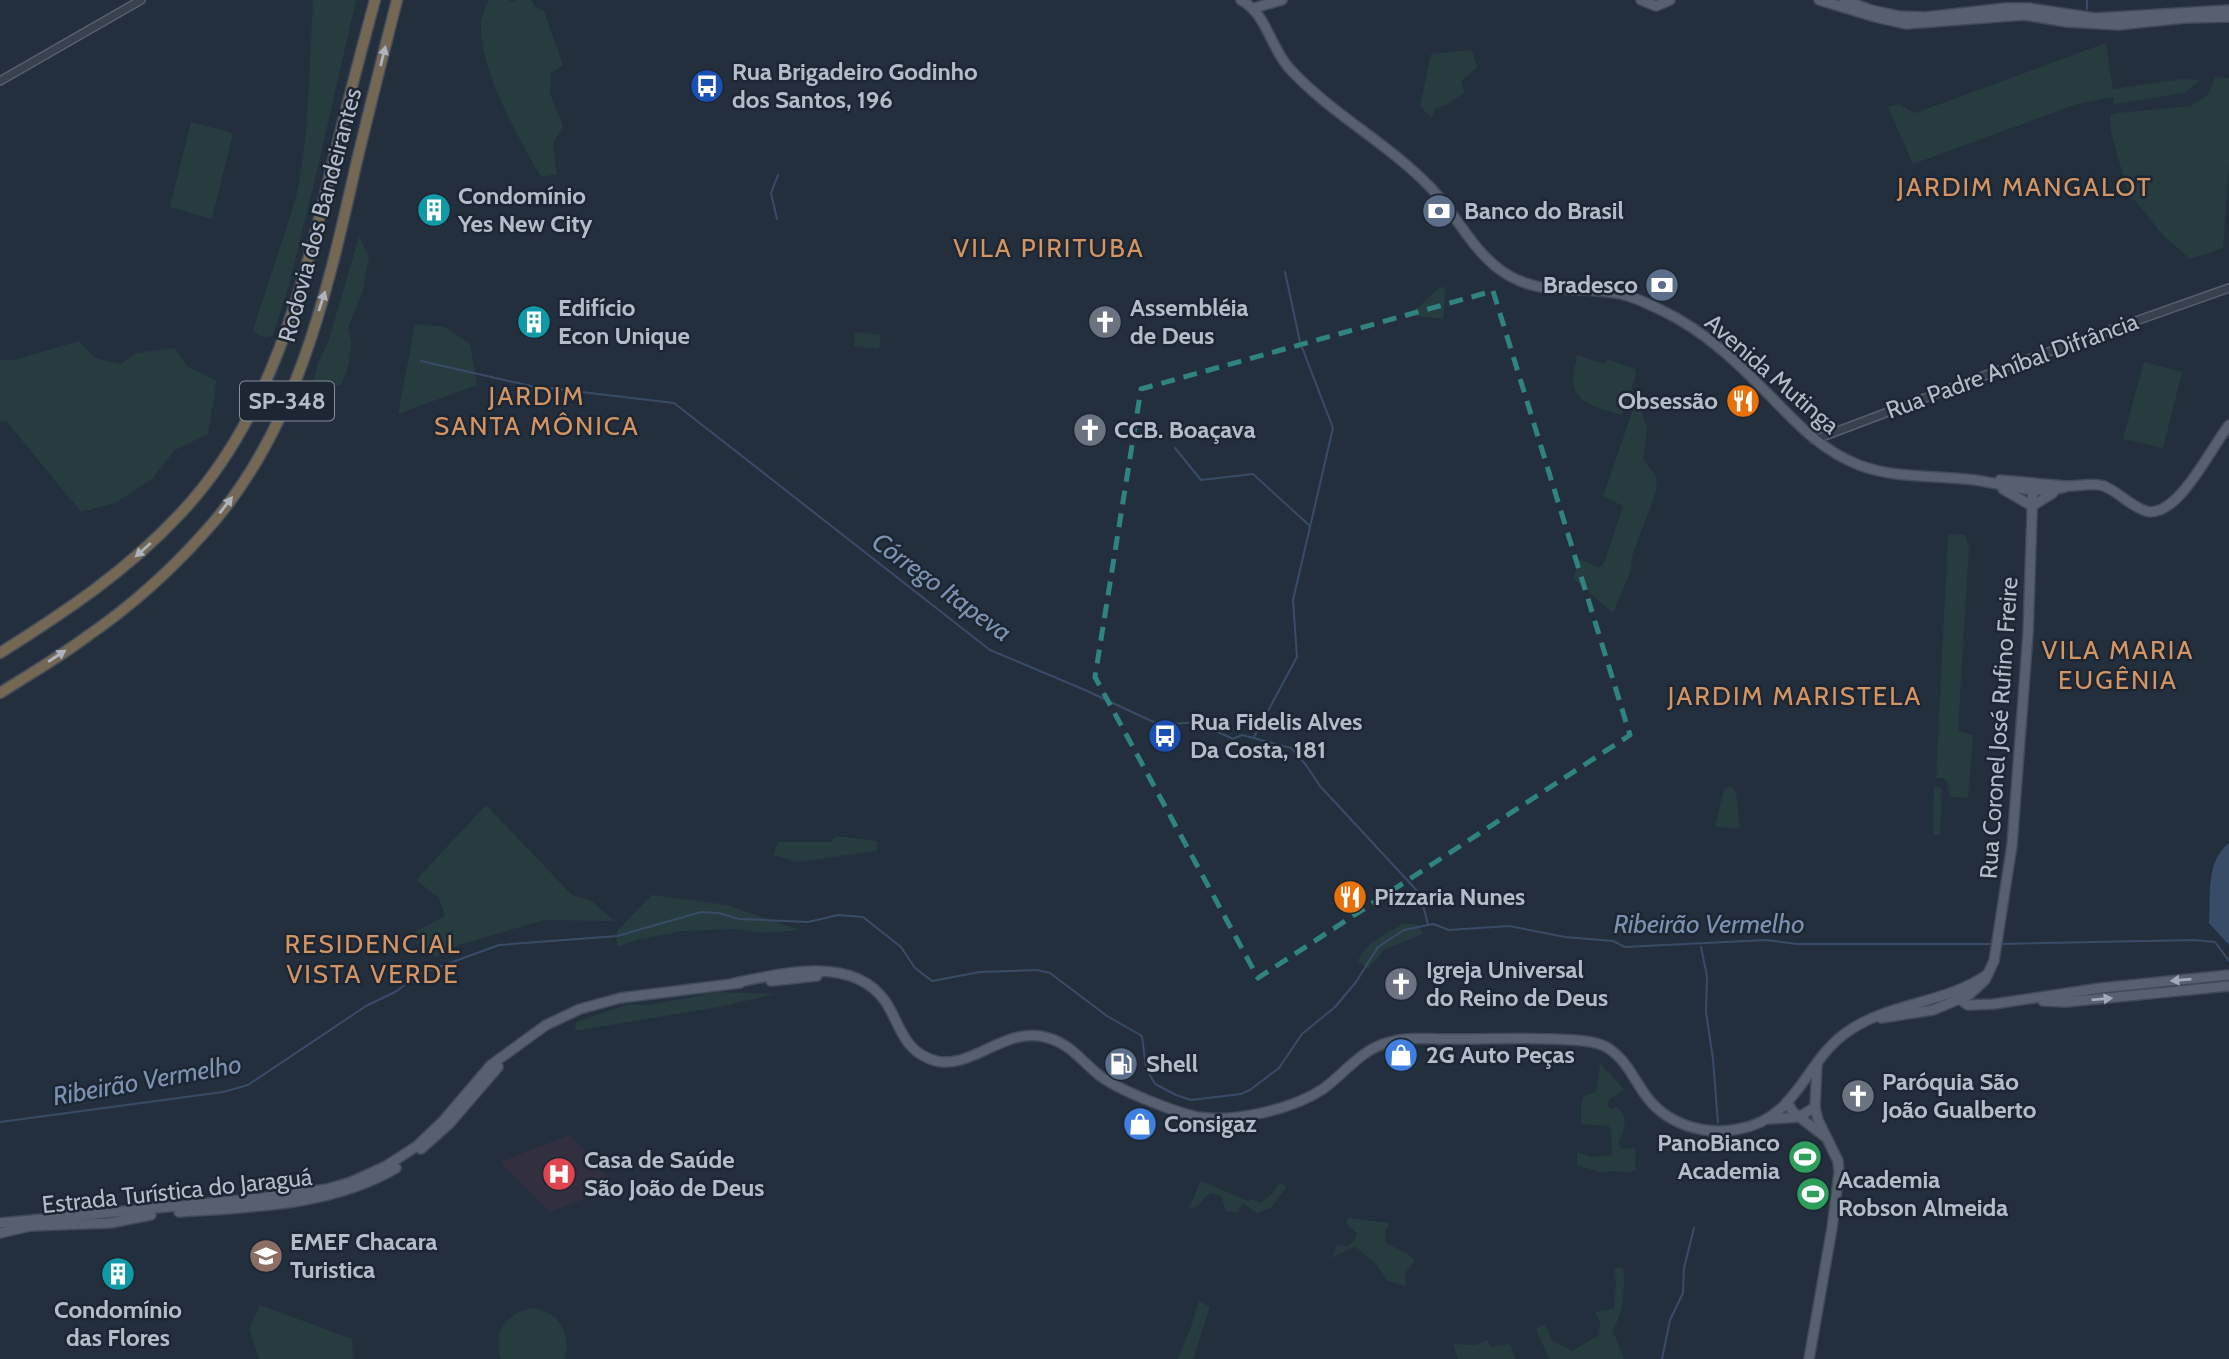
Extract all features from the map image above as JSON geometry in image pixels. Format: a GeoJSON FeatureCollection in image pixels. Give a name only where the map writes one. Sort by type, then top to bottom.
{"type":"FeatureCollection","features":[{"type":"Feature","properties":{"kind":"highway","name":"Rodovia dos Bandeirantes"},"geometry":{"type":"LineString","coordinates":[[0,653],[101,586],[146,548],[182,512],[221,462],[246,422],[270,375],[290,323],[315,238],[375,0]]}},
{"type":"Feature","properties":{"kind":"highway","name":"Rodovia dos Bandeirantes"},"geometry":{"type":"LineString","coordinates":[[0,693],[89,635],[166,573],[206,531],[242,485],[277,425],[302,362],[329,281],[397,0]]}},
{"type":"Feature","properties":{"kind":"main road"},"geometry":{"type":"LineString","coordinates":[[1241,0],[1254,8],[1282,0]]}},
{"type":"Feature","properties":{"kind":"main road"},"geometry":{"type":"LineString","coordinates":[[1641,0],[1656,6],[1670,0]]}},
{"type":"Feature","properties":{"kind":"main road"},"geometry":{"type":"LineString","coordinates":[[1819,0],[1906,24],[2024,15],[2067,22],[2118,25],[2185,18],[2229,17]]}},
{"type":"Feature","properties":{"kind":"main road"},"geometry":{"type":"LineString","coordinates":[[1844,0],[1888,14],[1925,17],[2006,8],[2029,8],[2095,18],[2229,10]]}},
{"type":"Feature","properties":{"kind":"main road","name":"Avenida Mutinga"},"geometry":{"type":"LineString","coordinates":[[1254,8],[1287,66],[1328,104],[1431,188],[1482,252],[1499,269],[1522,283],[1537,288],[1621,294],[1662,310],[1717,345],[1814,440],[1837,456],[1874,470],[2058,490],[2068,486]]}},
{"type":"Feature","properties":{"kind":"main road","name":"Avenida Mutinga"},"geometry":{"type":"LineString","coordinates":[[1984,481],[1995,485],[2103,486],[2144,510],[2161,510],[2179,497],[2229,425]]}},
{"type":"Feature","properties":{"kind":"main road"},"geometry":{"type":"LineString","coordinates":[[1995,485],[2032,506],[2058,490]]}},
{"type":"Feature","properties":{"kind":"main road","name":"Rua Coronel José Rufino Freire"},"geometry":{"type":"LineString","coordinates":[[1964,992],[1988,974],[1996,950],[2012,845],[2023,716],[2033,486]]}},
{"type":"Feature","properties":{"kind":"main road","name":"Estrada Turística do Jaraguá"},"geometry":{"type":"LineString","coordinates":[[0,1223],[282,1196],[327,1189],[370,1175],[416,1146],[444,1120],[491,1065],[529,1036],[580,1009],[610,1000],[734,983],[846,973],[864,981],[883,996],[908,1044],[920,1055],[933,1061],[950,1062],[969,1057],[1006,1039],[1040,1036],[1064,1044],[1099,1074],[1117,1085],[1181,1113],[1201,1117],[1245,1116],[1295,1104],[1321,1090],[1364,1053],[1392,1041],[1412,1038],[1594,1042],[1611,1050],[1630,1070],[1654,1105],[1679,1122],[1703,1130],[1726,1131],[1742,1129],[1769,1119],[1812,1082],[1817,1065],[1834,1042],[1868,1019],[1964,992]]}},
{"type":"Feature","properties":{"kind":"main road"},"geometry":{"type":"LineString","coordinates":[[1933,1010],[2101,988],[2229,975]]}},
{"type":"Feature","properties":{"kind":"main road"},"geometry":{"type":"LineString","coordinates":[[2030,999],[2066,1002],[2229,986]]}},
{"type":"Feature","properties":{"kind":"main road"},"geometry":{"type":"LineString","coordinates":[[1964,992],[1994,1004]]}},
{"type":"Feature","properties":{"kind":"main road"},"geometry":{"type":"LineString","coordinates":[[1964,992],[1968,1005]]}},
{"type":"Feature","properties":{"kind":"main road","name":"Estrada Turística do Jaraguá"},"geometry":{"type":"LineString","coordinates":[[1868,1019],[1933,1010],[1964,992]]}},
{"type":"Feature","properties":{"kind":"main road","name":"Estrada Turística do Jaraguá"},"geometry":{"type":"LineString","coordinates":[[0,1233],[46,1224],[110,1223],[144,1215],[262,1205],[323,1196],[360,1186],[398,1167],[432,1140],[491,1075],[524,1045],[556,1026],[628,998]]}},
{"type":"Feature","properties":{"kind":"main road"},"geometry":{"type":"LineString","coordinates":[[1810,1358],[1839,1173],[1838,1161],[1815,1107],[1812,1082]]}},
{"type":"Feature","properties":{"kind":"main road"},"geometry":{"type":"LineString","coordinates":[[1787,1102],[1799,1117],[1826,1137]]}},
{"type":"Feature","properties":{"kind":"main road"},"geometry":{"type":"LineString","coordinates":[[1769,1119],[1799,1117],[1815,1107]]}},
{"type":"Feature","properties":{"kind":"main road"},"geometry":{"type":"LineString","coordinates":[[102,1212],[110,1223]]}},
{"type":"Feature","properties":{"kind":"street"},"geometry":{"type":"LineString","coordinates":[[0,81],[141,0]]}},
{"type":"Feature","properties":{"kind":"street","name":"Rua Padre Aníbal Difrância"},"geometry":{"type":"LineString","coordinates":[[1814,440],[2229,288]]}},
{"type":"Feature","properties":{"kind":"highlighted area"},"geometry":{"type":"Polygon","coordinates":[[[1493,291],[1630,735],[1258,978],[1095,677],[1141,389],[1493,291]]]}},
{"type":"Feature","properties":{"kind":"shaded area","name":"Casa de Saúde São João de Deus"},"geometry":{"type":"Polygon","coordinates":[[[570,1135],[617,1187],[549,1212],[500,1162],[570,1135]]]}},
{"type":"Feature","properties":{"kind":"green space"},"geometry":{"type":"Polygon","coordinates":[[[313,0],[356,0],[289,285],[273,335],[265,337],[253,330],[296,198],[301,174],[313,0]]]}},
{"type":"Feature","properties":{"kind":"green space"},"geometry":{"type":"Polygon","coordinates":[[[489,0],[531,0],[536,7],[544,11],[563,65],[551,73],[550,94],[563,126],[553,144],[557,174],[541,177],[502,104],[482,43],[482,19],[489,0]]]}},
{"type":"Feature","properties":{"kind":"green space"},"geometry":{"type":"Polygon","coordinates":[[[2106,43],[2113,89],[2182,79],[2200,80],[2185,93],[2114,104],[2113,97],[2077,104],[1913,164],[1888,107],[1899,104],[1914,113],[1921,111],[2106,43]]]}},
{"type":"Feature","properties":{"kind":"green space"},"geometry":{"type":"Polygon","coordinates":[[[1472,50],[1477,67],[1461,82],[1465,92],[1435,109],[1432,118],[1420,106],[1431,54],[1472,50]]]}},
{"type":"Feature","properties":{"kind":"green space"},"geometry":{"type":"Polygon","coordinates":[[[2215,77],[2229,78],[2229,164],[2223,248],[2190,259],[2163,235],[2135,200],[2130,199],[2111,133],[2110,115],[2191,106],[2208,95],[2215,77]]]}},
{"type":"Feature","properties":{"kind":"green space"},"geometry":{"type":"Polygon","coordinates":[[[191,122],[233,133],[212,219],[170,207],[191,122]]]}},
{"type":"Feature","properties":{"kind":"green space"},"geometry":{"type":"Polygon","coordinates":[[[359,237],[369,257],[363,290],[348,328],[351,343],[349,364],[341,385],[312,388],[317,366],[328,343],[359,237]]]}},
{"type":"Feature","properties":{"kind":"green space"},"geometry":{"type":"Polygon","coordinates":[[[1440,287],[1446,288],[1443,319],[1410,315],[1440,287]]]}},
{"type":"Feature","properties":{"kind":"green space"},"geometry":{"type":"Polygon","coordinates":[[[415,324],[445,327],[470,344],[477,385],[398,414],[415,324]]]}},
{"type":"Feature","properties":{"kind":"green space"},"geometry":{"type":"Polygon","coordinates":[[[855,332],[881,335],[879,349],[854,346],[855,332]]]}},
{"type":"Feature","properties":{"kind":"green space"},"geometry":{"type":"Polygon","coordinates":[[[79,341],[95,358],[121,364],[135,353],[175,348],[187,366],[217,381],[208,434],[175,450],[152,479],[115,503],[81,512],[7,422],[0,421],[0,360],[15,360],[79,341]]]}},
{"type":"Feature","properties":{"kind":"green space"},"geometry":{"type":"Polygon","coordinates":[[[1577,355],[1604,364],[1607,359],[1635,369],[1636,375],[1622,415],[1592,405],[1580,397],[1573,383],[1577,355]]]}},
{"type":"Feature","properties":{"kind":"green space"},"geometry":{"type":"Polygon","coordinates":[[[2144,362],[2182,372],[2163,448],[2123,439],[2144,362]]]}},
{"type":"Feature","properties":{"kind":"green space"},"geometry":{"type":"Polygon","coordinates":[[[1637,398],[1647,428],[1643,458],[1657,478],[1656,492],[1632,556],[1631,570],[1613,613],[1573,578],[1580,559],[1598,568],[1604,563],[1623,506],[1603,496],[1637,398]]]}},
{"type":"Feature","properties":{"kind":"green space"},"geometry":{"type":"Polygon","coordinates":[[[1948,534],[1965,535],[1969,547],[1958,731],[1973,735],[1968,798],[1950,797],[1948,782],[1943,778],[1936,778],[1948,534]]]}},
{"type":"Feature","properties":{"kind":"green space"},"geometry":{"type":"Polygon","coordinates":[[[1730,786],[1736,792],[1740,828],[1715,827],[1724,789],[1730,786]]]}},
{"type":"Feature","properties":{"kind":"green space"},"geometry":{"type":"Polygon","coordinates":[[[1934,787],[1940,787],[1942,790],[1940,835],[1933,835],[1934,787]]]}},
{"type":"Feature","properties":{"kind":"green space"},"geometry":{"type":"Polygon","coordinates":[[[486,805],[572,895],[593,902],[614,921],[544,920],[458,945],[436,957],[407,936],[445,916],[439,898],[416,880],[486,805]]]}},
{"type":"Feature","properties":{"kind":"green space"},"geometry":{"type":"Polygon","coordinates":[[[837,836],[877,841],[877,851],[797,862],[773,855],[778,842],[830,842],[837,836]]]}},
{"type":"Feature","properties":{"kind":"green space"},"geometry":{"type":"Polygon","coordinates":[[[652,895],[727,905],[800,930],[766,933],[735,929],[684,931],[636,940],[617,947],[617,931],[652,895]]]}},
{"type":"Feature","properties":{"kind":"green space"},"geometry":{"type":"Polygon","coordinates":[[[1403,924],[1417,924],[1423,934],[1384,950],[1368,969],[1358,961],[1371,944],[1403,924]]]}},
{"type":"Feature","properties":{"kind":"green space"},"geometry":{"type":"Polygon","coordinates":[[[717,992],[775,994],[719,1007],[575,1031],[576,1022],[629,1004],[650,1005],[717,992]]]}},
{"type":"Feature","properties":{"kind":"green space"},"geometry":{"type":"Polygon","coordinates":[[[1600,1064],[1624,1090],[1607,1104],[1610,1109],[1617,1107],[1623,1115],[1624,1129],[1618,1143],[1621,1149],[1635,1148],[1636,1170],[1603,1173],[1577,1165],[1577,1152],[1591,1157],[1612,1155],[1609,1126],[1581,1124],[1581,1105],[1584,1096],[1596,1092],[1600,1064]]]}},
{"type":"Feature","properties":{"kind":"green space"},"geometry":{"type":"Polygon","coordinates":[[[1201,1181],[1248,1201],[1252,1199],[1260,1203],[1271,1195],[1279,1183],[1287,1186],[1272,1207],[1257,1213],[1243,1203],[1237,1213],[1226,1211],[1221,1196],[1211,1193],[1196,1207],[1189,1207],[1201,1181]]]}},
{"type":"Feature","properties":{"kind":"green space"},"geometry":{"type":"Polygon","coordinates":[[[1348,1218],[1390,1223],[1385,1231],[1386,1243],[1415,1260],[1405,1273],[1406,1286],[1388,1281],[1376,1264],[1355,1246],[1332,1258],[1337,1244],[1347,1247],[1357,1234],[1346,1223],[1348,1218]]]}},
{"type":"Feature","properties":{"kind":"green space"},"geometry":{"type":"Polygon","coordinates":[[[1623,1267],[1623,1300],[1613,1331],[1624,1359],[1549,1359],[1536,1329],[1545,1324],[1552,1340],[1572,1351],[1599,1335],[1600,1322],[1595,1312],[1614,1309],[1614,1268],[1623,1267]]]}},
{"type":"Feature","properties":{"kind":"green space"},"geometry":{"type":"Polygon","coordinates":[[[1199,1301],[1210,1307],[1193,1359],[1178,1359],[1191,1327],[1199,1301]]]}},
{"type":"Feature","properties":{"kind":"green space"},"geometry":{"type":"Polygon","coordinates":[[[260,1305],[352,1339],[353,1359],[259,1359],[249,1329],[260,1305]]]}},
{"type":"Feature","properties":{"kind":"green space"},"geometry":{"type":"Polygon","coordinates":[[[533,1308],[550,1314],[561,1325],[566,1340],[565,1359],[501,1359],[498,1341],[504,1325],[516,1314],[533,1308]]]}},
{"type":"Feature","properties":{"kind":"green space"},"geometry":{"type":"Polygon","coordinates":[[[1487,1340],[1491,1347],[1510,1344],[1515,1359],[1458,1359],[1453,1344],[1476,1345],[1487,1340]]]}},
{"type":"Feature","properties":{"kind":"water"},"geometry":{"type":"Polygon","coordinates":[[[2229,843],[2229,945],[2209,923],[2213,870],[2221,851],[2229,843]]]}},
{"type":"Feature","properties":{"kind":"waterway"},"geometry":{"type":"LineString","coordinates":[[2087,0],[2087,9]]}},
{"type":"Feature","properties":{"kind":"waterway"},"geometry":{"type":"LineString","coordinates":[[777,219],[771,193],[778,175]]}},
{"type":"Feature","properties":{"kind":"waterway"},"geometry":{"type":"LineString","coordinates":[[1254,737],[1297,657],[1293,600],[1333,428],[1300,342],[1285,272]]}},
{"type":"Feature","properties":{"kind":"waterway","name":"Córrego Itapeva"},"geometry":{"type":"LineString","coordinates":[[421,361],[531,386],[674,403],[990,650],[1160,725],[1197,722],[1233,739],[1242,735],[1291,748],[1320,786],[1420,894],[1428,924]]}},
{"type":"Feature","properties":{"kind":"waterway"},"geometry":{"type":"LineString","coordinates":[[1175,448],[1201,480],[1253,474],[1310,526]]}},
{"type":"Feature","properties":{"kind":"waterway","name":"Ribeirão Vermelho"},"geometry":{"type":"LineString","coordinates":[[0,1122],[223,1092],[248,1085],[366,1006],[397,991],[417,975],[499,945],[617,936],[701,912],[719,913],[739,919],[808,922],[838,915],[863,917],[901,947],[915,968],[932,981],[980,972],[1037,970],[1050,973],[1107,1016],[1142,1036],[1146,1068],[1155,1084],[1191,1100],[1241,1094],[1250,1090],[1279,1068],[1302,1034],[1335,1007],[1356,982],[1378,947],[1404,930],[1433,924],[1449,930],[1509,926],[1565,937],[1613,941],[1625,947],[1766,940],[1796,944],[1994,944]]}},
{"type":"Feature","properties":{"kind":"waterway","name":"Ribeirão Vermelho"},"geometry":{"type":"LineString","coordinates":[[2000,944],[2194,940],[2215,942],[2229,961]]}},
{"type":"Feature","properties":{"kind":"waterway"},"geometry":{"type":"LineString","coordinates":[[1701,947],[1707,976],[1706,1012],[1718,1123]]}},
{"type":"Feature","properties":{"kind":"waterway"},"geometry":{"type":"LineString","coordinates":[[1662,1359],[1670,1320],[1683,1293],[1684,1268],[1694,1228]]}},
{"type":"Feature","properties":{"kind":"place","name":"Rua Brigadeiro Godinho dos Santos, 196"},"geometry":{"type":"Point","coordinates":[707,86]}},
{"type":"Feature","properties":{"kind":"place","name":"Condomínio Yes New City"},"geometry":{"type":"Point","coordinates":[434,210]}},
{"type":"Feature","properties":{"kind":"place","name":"Banco do Brasil"},"geometry":{"type":"Point","coordinates":[1439,211]}},
{"type":"Feature","properties":{"kind":"place","name":"Bradesco"},"geometry":{"type":"Point","coordinates":[1662,285]}},
{"type":"Feature","properties":{"kind":"place","name":"Edifício Econ Unique"},"geometry":{"type":"Point","coordinates":[534,322]}},
{"type":"Feature","properties":{"kind":"place","name":"Assembléia de Deus"},"geometry":{"type":"Point","coordinates":[1105,322]}},
{"type":"Feature","properties":{"kind":"place","name":"Obsessão"},"geometry":{"type":"Point","coordinates":[1743,401]}},
{"type":"Feature","properties":{"kind":"place","name":"CCB. Boaçava"},"geometry":{"type":"Point","coordinates":[1090,430]}},
{"type":"Feature","properties":{"kind":"place","name":"Rua Fidelis Alves Da Costa, 181"},"geometry":{"type":"Point","coordinates":[1165,736]}},
{"type":"Feature","properties":{"kind":"place","name":"Pizzaria Nunes"},"geometry":{"type":"Point","coordinates":[1350,897]}},
{"type":"Feature","properties":{"kind":"place","name":"Igreja Universal do Reino de Deus"},"geometry":{"type":"Point","coordinates":[1401,984]}},
{"type":"Feature","properties":{"kind":"place","name":"2G Auto Peças"},"geometry":{"type":"Point","coordinates":[1401,1055]}},
{"type":"Feature","properties":{"kind":"place","name":"Shell"},"geometry":{"type":"Point","coordinates":[1121,1064]}},
{"type":"Feature","properties":{"kind":"place","name":"Paróquia São João Gualberto"},"geometry":{"type":"Point","coordinates":[1858,1096]}},
{"type":"Feature","properties":{"kind":"place","name":"Consigaz"},"geometry":{"type":"Point","coordinates":[1140,1124]}},
{"type":"Feature","properties":{"kind":"place","name":"PanoBianco Academia"},"geometry":{"type":"Point","coordinates":[1805,1157]}},
{"type":"Feature","properties":{"kind":"place","name":"Casa de Saúde São João de Deus"},"geometry":{"type":"Point","coordinates":[559,1174]}},
{"type":"Feature","properties":{"kind":"place","name":"Academia Robson Almeida"},"geometry":{"type":"Point","coordinates":[1813,1194]}},
{"type":"Feature","properties":{"kind":"place","name":"EMEF Chacara Turistica"},"geometry":{"type":"Point","coordinates":[266,1256]}},
{"type":"Feature","properties":{"kind":"place","name":"Condomínio das Flores"},"geometry":{"type":"Point","coordinates":[118,1274]}},
{"type":"Feature","properties":{"kind":"district","name":"JARDIM MANGALOT"},"geometry":{"type":"Point","coordinates":[2025,187]}},
{"type":"Feature","properties":{"kind":"district","name":"VILA PIRITUBA"},"geometry":{"type":"Point","coordinates":[1049,248]}},
{"type":"Feature","properties":{"kind":"district","name":"JARDIM SANTA MÔNICA"},"geometry":{"type":"Point","coordinates":[537,411]}},
{"type":"Feature","properties":{"kind":"district","name":"VILA MARIA EUGÊNIA"},"geometry":{"type":"Point","coordinates":[2118,665]}},
{"type":"Feature","properties":{"kind":"district","name":"JARDIM MARISTELA"},"geometry":{"type":"Point","coordinates":[1795,696]}},
{"type":"Feature","properties":{"kind":"district","name":"RESIDENCIAL VISTA VERDE"},"geometry":{"type":"Point","coordinates":[373,959]}}]}
